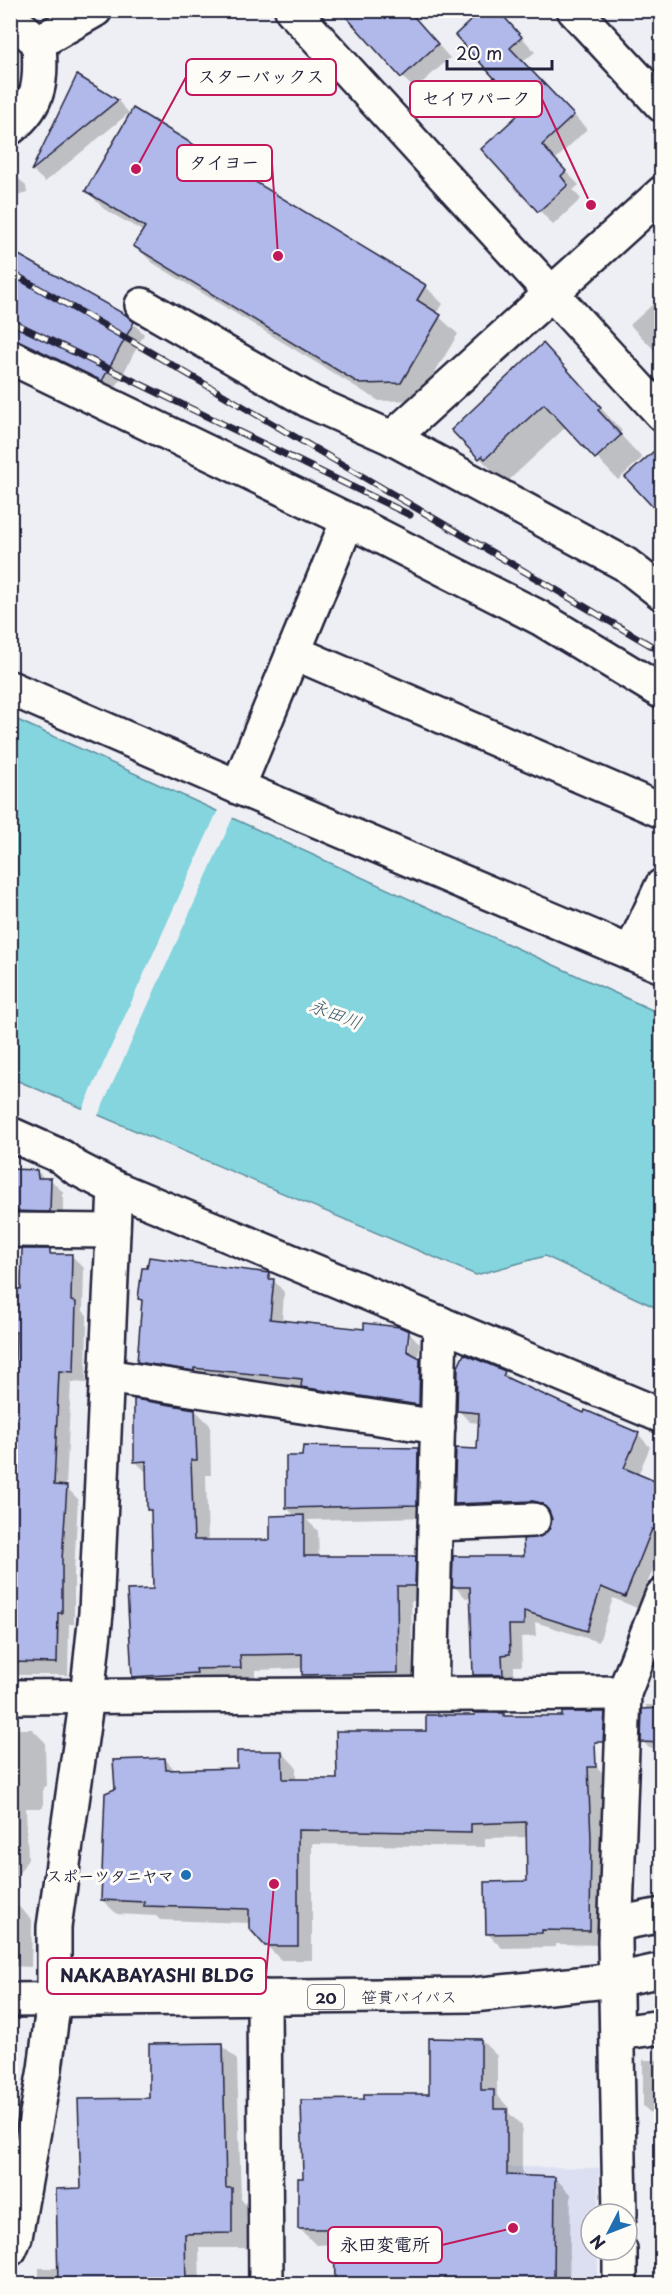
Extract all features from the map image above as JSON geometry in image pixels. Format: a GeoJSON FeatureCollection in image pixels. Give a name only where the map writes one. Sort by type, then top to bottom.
{"type":"FeatureCollection","features":[{"type":"Feature","properties":{"kind":"street"},"geometry":{"type":"LineString","coordinates":[[39,42],[95,10]]}},
{"type":"Feature","properties":{"kind":"street"},"geometry":{"type":"LineString","coordinates":[[292,10],[662,414]]}},
{"type":"Feature","properties":{"kind":"street"},"geometry":{"type":"LineString","coordinates":[[574,10],[662,105]]}},
{"type":"Feature","properties":{"kind":"street"},"geometry":{"type":"LineString","coordinates":[[10,19],[39,42],[41,78],[35,99],[22,119],[10,128]]}},
{"type":"Feature","properties":{"kind":"street"},"geometry":{"type":"LineString","coordinates":[[392,438],[550,292],[662,193]]}},
{"type":"Feature","properties":{"kind":"street"},"geometry":{"type":"LineString","coordinates":[[142,305],[311,402],[392,438],[626,564],[662,593]]}},
{"type":"Feature","properties":{"kind":"street"},"geometry":{"type":"LineString","coordinates":[[12,362],[348,520],[540,618],[662,692]]}},
{"type":"Feature","properties":{"kind":"street"},"geometry":{"type":"LineString","coordinates":[[238,787],[348,520]]}},
{"type":"Feature","properties":{"kind":"street"},"geometry":{"type":"LineString","coordinates":[[294,652],[662,811]]}},
{"type":"Feature","properties":{"kind":"street"},"geometry":{"type":"LineString","coordinates":[[10,688],[662,966]]}},
{"type":"Feature","properties":{"kind":"street"},"geometry":{"type":"LineString","coordinates":[[631,953],[662,886]]}},
{"type":"Feature","properties":{"kind":"street"},"geometry":{"type":"LineString","coordinates":[[10,1134],[62,1157],[76,1168],[115,1188],[662,1416]]}},
{"type":"Feature","properties":{"kind":"street"},"geometry":{"type":"LineString","coordinates":[[10,2250],[15,2237],[45,2069],[54,1999],[54,1927],[87,1697],[96,1613],[115,1188]]}},
{"type":"Feature","properties":{"kind":"street"},"geometry":{"type":"LineString","coordinates":[[10,1230],[113,1231]]}},
{"type":"Feature","properties":{"kind":"street"},"geometry":{"type":"LineString","coordinates":[[431,1694],[441,1323]]}},
{"type":"Feature","properties":{"kind":"street"},"geometry":{"type":"LineString","coordinates":[[106,1376],[438,1427]]}},
{"type":"Feature","properties":{"kind":"street"},"geometry":{"type":"LineString","coordinates":[[436,1524],[533,1520]]}},
{"type":"Feature","properties":{"kind":"street"},"geometry":{"type":"LineString","coordinates":[[620,2202],[616,1924],[624,1693],[662,1596]]}},
{"type":"Feature","properties":{"kind":"street"},"geometry":{"type":"LineString","coordinates":[[10,1697],[624,1693]]}},
{"type":"Feature","properties":{"kind":"street"},"geometry":{"type":"LineString","coordinates":[[616,1924],[662,1915]]}},
{"type":"Feature","properties":{"kind":"street","name":"笹貫バイパス"},"geometry":{"type":"LineString","coordinates":[[10,2000],[473,1995],[616,1980],[662,1970]]}},
{"type":"Feature","properties":{"kind":"street"},"geometry":{"type":"LineString","coordinates":[[264,1997],[266,2284]]}},
{"type":"Feature","properties":{"kind":"street"},"geometry":{"type":"LineString","coordinates":[[618,2033],[662,2027]]}},
{"type":"Feature","properties":{"kind":"street"},"geometry":{"type":"LineString","coordinates":[[620,2262],[620,2284]]}},
{"type":"Feature","properties":{"kind":"shaded area"},"geometry":{"type":"Polygon","coordinates":[[[450,2166],[599,2168],[598,2202],[579,2202],[579,2262],[598,2262],[597,2284],[449,2284],[450,2166]]]}},
{"type":"Feature","properties":{"kind":"water","name":"永田川"},"geometry":{"type":"Polygon","coordinates":[[[11,717],[661,1014],[661,1310],[545,1256],[476,1275],[11,1078],[11,717]]]}},
{"type":"Feature","properties":{"kind":"pier"},"geometry":{"type":"Polygon","coordinates":[[[219,808],[234,815],[97,1118],[82,1111],[219,808]]]}},
{"type":"Feature","properties":{"kind":"building"},"geometry":{"type":"Polygon","coordinates":[[[340,10],[408,10],[438,44],[401,78],[340,10]]]}},
{"type":"Feature","properties":{"kind":"building"},"geometry":{"type":"Polygon","coordinates":[[[482,10],[498,10],[522,37],[510,48],[574,115],[542,145],[566,171],[561,176],[568,185],[538,212],[481,149],[521,112],[517,107],[519,105],[455,35],[482,10]]]}},
{"type":"Feature","properties":{"kind":"building"},"geometry":{"type":"Polygon","coordinates":[[[77,75],[118,100],[31,171],[77,75]]]}},
{"type":"Feature","properties":{"kind":"building"},"geometry":{"type":"Polygon","coordinates":[[[133,108],[426,285],[417,300],[441,315],[401,383],[360,384],[133,246],[145,227],[85,191],[133,108]]]}},
{"type":"Feature","properties":{"kind":"building"},"geometry":{"type":"Polygon","coordinates":[[[10,250],[126,315],[134,322],[102,381],[18,340],[10,339],[10,250]]]}},
{"type":"Feature","properties":{"kind":"building"},"geometry":{"type":"Polygon","coordinates":[[[543,343],[601,407],[598,410],[621,435],[595,459],[544,404],[485,459],[482,456],[479,459],[451,430],[543,343]]]}},
{"type":"Feature","properties":{"kind":"building"},"geometry":{"type":"Polygon","coordinates":[[[662,444],[662,517],[625,477],[662,444]]]}},
{"type":"Feature","properties":{"kind":"building"},"geometry":{"type":"Polygon","coordinates":[[[10,1169],[37,1170],[38,1178],[51,1178],[50,1212],[10,1211],[10,1169]]]}},
{"type":"Feature","properties":{"kind":"building"},"geometry":{"type":"Polygon","coordinates":[[[22,1249],[50,1249],[50,1254],[72,1254],[71,1301],[76,1302],[74,1372],[59,1371],[54,1485],[67,1486],[62,1560],[62,1613],[58,1613],[57,1663],[10,1662],[10,1391],[14,1391],[16,1332],[10,1331],[10,1288],[21,1289],[22,1249]]]}},
{"type":"Feature","properties":{"kind":"building"},"geometry":{"type":"Polygon","coordinates":[[[149,1257],[269,1273],[269,1279],[274,1279],[270,1319],[364,1329],[364,1323],[400,1327],[409,1331],[407,1351],[420,1358],[419,1405],[301,1387],[302,1379],[194,1368],[194,1371],[137,1362],[142,1300],[138,1299],[142,1268],[147,1268],[149,1257]]]}},
{"type":"Feature","properties":{"kind":"building"},"geometry":{"type":"Polygon","coordinates":[[[464,1354],[505,1371],[503,1376],[584,1413],[585,1410],[639,1433],[624,1468],[662,1484],[662,1514],[654,1530],[652,1529],[625,1597],[601,1587],[587,1631],[524,1611],[524,1625],[509,1625],[510,1654],[502,1655],[503,1675],[473,1675],[470,1587],[452,1587],[453,1556],[524,1556],[523,1539],[543,1535],[550,1528],[552,1519],[548,1510],[541,1503],[533,1501],[454,1504],[456,1448],[477,1449],[479,1413],[457,1411],[458,1367],[464,1354]]]}},
{"type":"Feature","properties":{"kind":"building"},"geometry":{"type":"Polygon","coordinates":[[[134,1399],[195,1409],[197,1460],[191,1460],[194,1540],[270,1540],[270,1516],[304,1515],[304,1556],[416,1556],[415,1586],[397,1586],[398,1673],[302,1675],[302,1654],[240,1655],[241,1668],[196,1669],[197,1673],[132,1677],[127,1590],[153,1589],[151,1510],[147,1510],[146,1461],[134,1462],[134,1399]]]}},
{"type":"Feature","properties":{"kind":"building"},"geometry":{"type":"Polygon","coordinates":[[[303,1446],[418,1448],[417,1505],[286,1508],[286,1456],[302,1456],[303,1446]]]}},
{"type":"Feature","properties":{"kind":"building"},"geometry":{"type":"Polygon","coordinates":[[[662,1708],[662,1743],[641,1742],[642,1709],[662,1708]]]}},
{"type":"Feature","properties":{"kind":"building"},"geometry":{"type":"Polygon","coordinates":[[[562,1712],[605,1712],[603,1742],[595,1742],[596,1767],[588,1767],[591,1838],[590,1931],[542,1930],[542,1933],[486,1934],[485,1882],[527,1881],[526,1822],[471,1824],[471,1833],[298,1830],[298,1946],[265,1946],[249,1928],[249,1909],[144,1906],[144,1902],[101,1900],[105,1793],[115,1789],[113,1760],[165,1758],[166,1770],[237,1768],[237,1751],[282,1751],[283,1779],[337,1779],[336,1731],[426,1731],[426,1715],[504,1713],[504,1716],[562,1716],[562,1712]]]}},
{"type":"Feature","properties":{"kind":"building"},"geometry":{"type":"Polygon","coordinates":[[[429,2038],[481,2039],[481,2090],[494,2090],[494,2109],[507,2109],[507,2175],[555,2177],[554,2281],[432,2279],[432,2284],[335,2284],[334,2229],[298,2229],[298,2178],[303,2178],[301,2100],[364,2099],[364,2094],[429,2094],[429,2038]]]}},
{"type":"Feature","properties":{"kind":"building"},"geometry":{"type":"Polygon","coordinates":[[[223,2043],[226,2188],[232,2188],[232,2233],[185,2234],[186,2284],[58,2284],[56,2189],[81,2188],[78,2099],[149,2098],[149,2044],[223,2043]]]}},
{"type":"Feature","properties":{"kind":"railway"},"geometry":{"type":"LineString","coordinates":[[10,272],[662,652]]}},
{"type":"Feature","properties":{"kind":"railway"},"geometry":{"type":"LineString","coordinates":[[10,321],[410,515]]}},
{"type":"Feature","properties":{"kind":"place","name":"スターバックス"},"geometry":{"type":"Point","coordinates":[136,169]}},
{"type":"Feature","properties":{"kind":"place","name":"セイワパーク"},"geometry":{"type":"Point","coordinates":[591,205]}},
{"type":"Feature","properties":{"kind":"place","name":"タイヨー"},"geometry":{"type":"Point","coordinates":[278,256]}},
{"type":"Feature","properties":{"kind":"place","name":"スポーツタニヤマ"},"geometry":{"type":"Point","coordinates":[186,1875]}},
{"type":"Feature","properties":{"kind":"place","name":"NAKABAYASHI BLDG"},"geometry":{"type":"Point","coordinates":[274,1884]}},
{"type":"Feature","properties":{"kind":"place","name":"永田変電所"},"geometry":{"type":"Point","coordinates":[513,2228]}}]}
